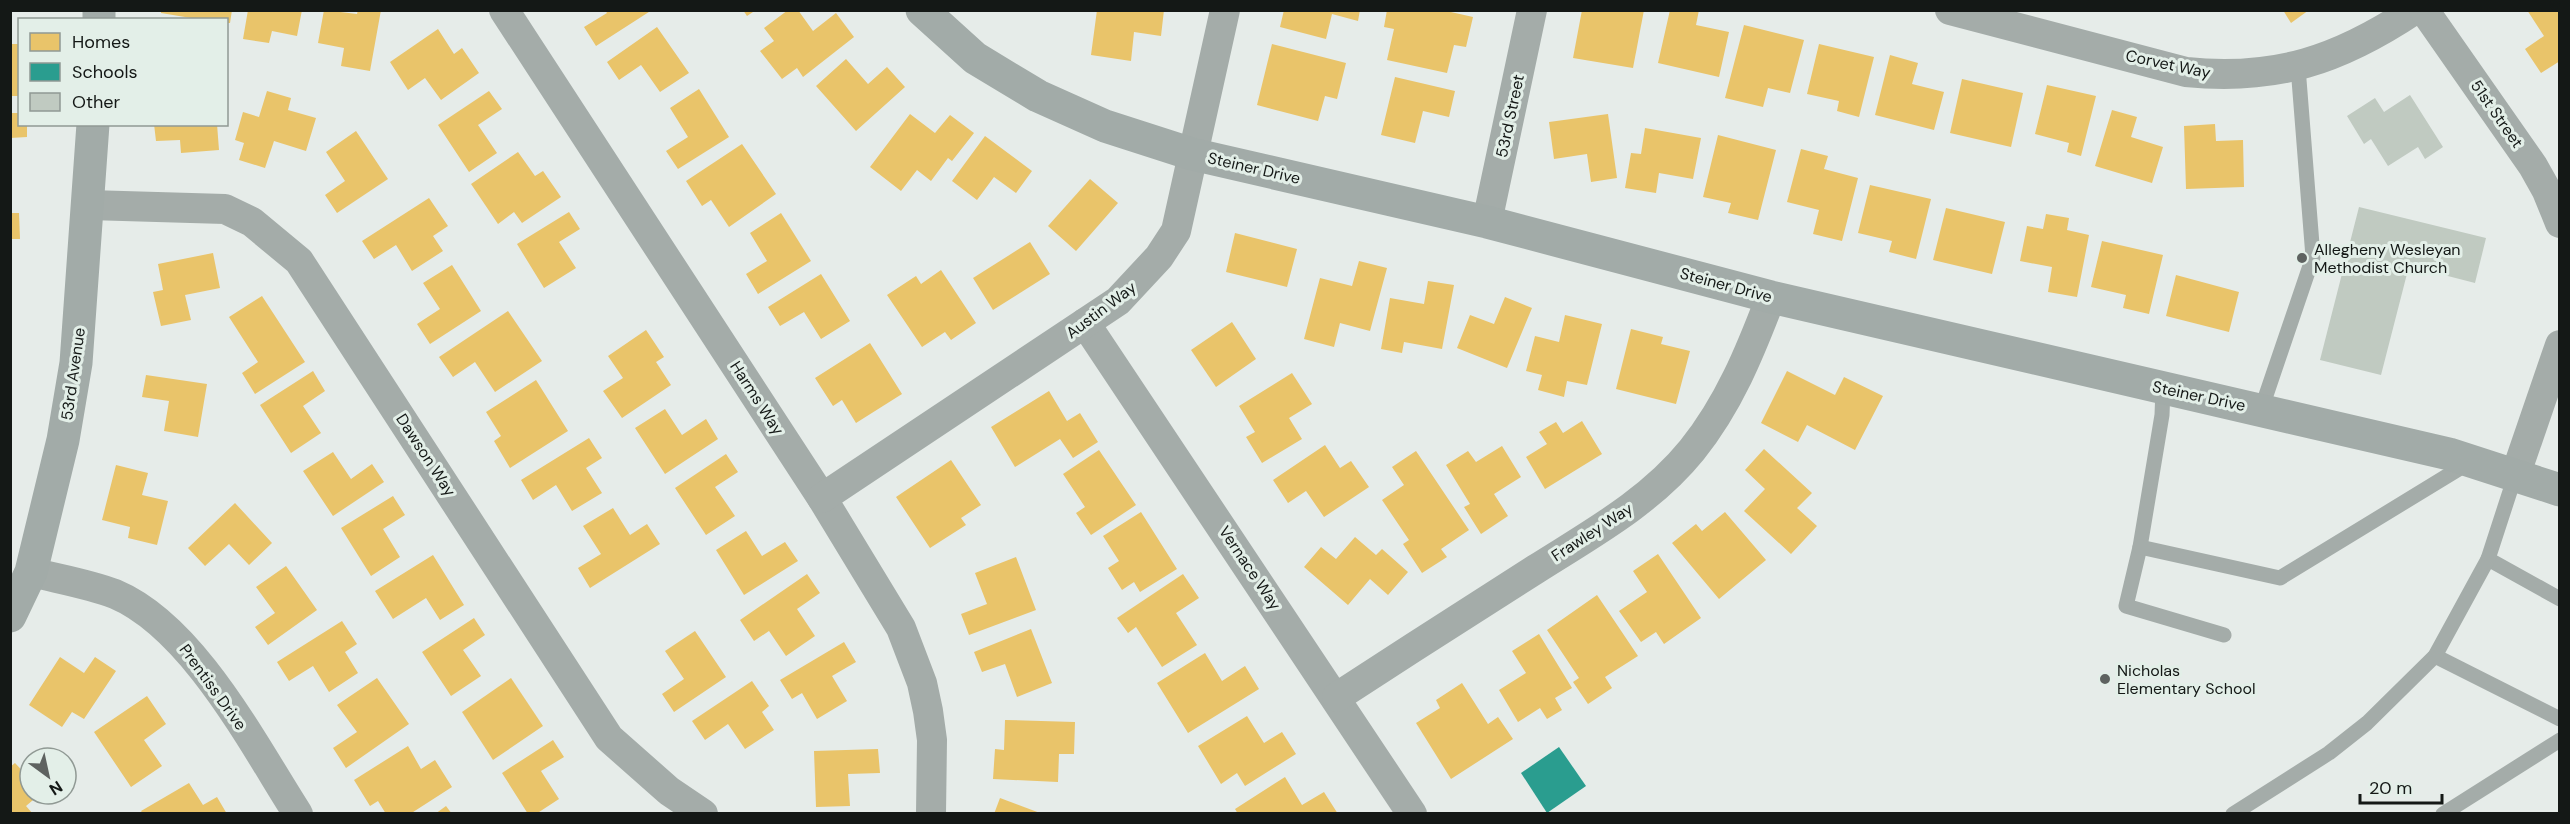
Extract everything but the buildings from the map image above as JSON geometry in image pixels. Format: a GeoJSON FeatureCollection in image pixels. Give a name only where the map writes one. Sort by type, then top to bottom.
{"type":"FeatureCollection","features":[{"type":"Feature","properties":{"kind":"street","name":"Harms Way"},"geometry":{"type":"LineString","coordinates":[[504,10],[822,498],[887,603],[913,656],[922,683],[932,740],[931,813]]}},
{"type":"Feature","properties":{"kind":"street","name":"Steiner Drive"},"geometry":{"type":"LineString","coordinates":[[922,10],[975,58],[1038,96],[1106,126],[1192,154],[1486,222],[1771,297],[2472,461],[2559,490]]}},
{"type":"Feature","properties":{"kind":"street","name":"Austin Way"},"geometry":{"type":"LineString","coordinates":[[822,498],[1119,300],[1140,280],[1176,231],[1225,10]]}},
{"type":"Feature","properties":{"kind":"street","name":"53rd Street"},"geometry":{"type":"LineString","coordinates":[[1486,222],[1532,10]]}},
{"type":"Feature","properties":{"kind":"street","name":"Corvet Way"},"geometry":{"type":"LineString","coordinates":[[1950,10],[2186,72],[2246,75],[2298,67],[2360,44],[2414,10]]}},
{"type":"Feature","properties":{"kind":"street","name":"51st Street"},"geometry":{"type":"LineString","coordinates":[[2424,10],[2533,166],[2547,191],[2559,222]]}},
{"type":"Feature","properties":{"kind":"street","name":"53rd Avenue"},"geometry":{"type":"LineString","coordinates":[[10,616],[31,572],[63,440],[76,363],[93,126]]}},
{"type":"Feature","properties":{"kind":"street","name":"Dawson Way"},"geometry":{"type":"LineString","coordinates":[[89,205],[225,209],[252,222],[299,261],[609,738],[669,791],[703,813]]}},
{"type":"Feature","properties":{"kind":"street","name":"Frawley Way"},"geometry":{"type":"LineString","coordinates":[[1337,697],[1622,514],[1669,474],[1690,452],[1726,402],[1740,375],[1771,297]]}},
{"type":"Feature","properties":{"kind":"street","name":"Vernace Way"},"geometry":{"type":"LineString","coordinates":[[1085,323],[1337,697],[1412,813]]}},
{"type":"Feature","properties":{"kind":"street"},"geometry":{"type":"LineString","coordinates":[[2516,476],[2559,345]]}},
{"type":"Feature","properties":{"kind":"street","name":"Prentiss Drive"},"geometry":{"type":"LineString","coordinates":[[31,572],[116,594],[165,626],[204,670],[298,813]]}},
{"type":"Feature","properties":{"kind":"lane"},"geometry":{"type":"LineString","coordinates":[[2261,410],[2313,257],[2298,67]]}},
{"type":"Feature","properties":{"kind":"lane"},"geometry":{"type":"LineString","coordinates":[[2163,389],[2162,415],[2140,547],[2126,606],[2224,635]]}},
{"type":"Feature","properties":{"kind":"lane"},"geometry":{"type":"LineString","coordinates":[[2140,547],[2280,578],[2472,461]]}},
{"type":"Feature","properties":{"kind":"lane"},"geometry":{"type":"LineString","coordinates":[[2233,813],[2329,753],[2352,735],[2435,656],[2488,559],[2516,476]]}},
{"type":"Feature","properties":{"kind":"lane"},"geometry":{"type":"LineString","coordinates":[[2488,559],[2559,599]]}},
{"type":"Feature","properties":{"kind":"lane"},"geometry":{"type":"LineString","coordinates":[[2435,656],[2559,719]]}},
{"type":"Feature","properties":{"kind":"lane"},"geometry":{"type":"LineString","coordinates":[[2443,813],[2559,740]]}},
{"type":"Feature","properties":{"kind":"place","name":"Allegheny Wesleyan Methodist Church"},"geometry":{"type":"Point","coordinates":[2302,258]}},
{"type":"Feature","properties":{"kind":"place","name":"Nicholas Elementary School"},"geometry":{"type":"Point","coordinates":[2105,679]}}]}
